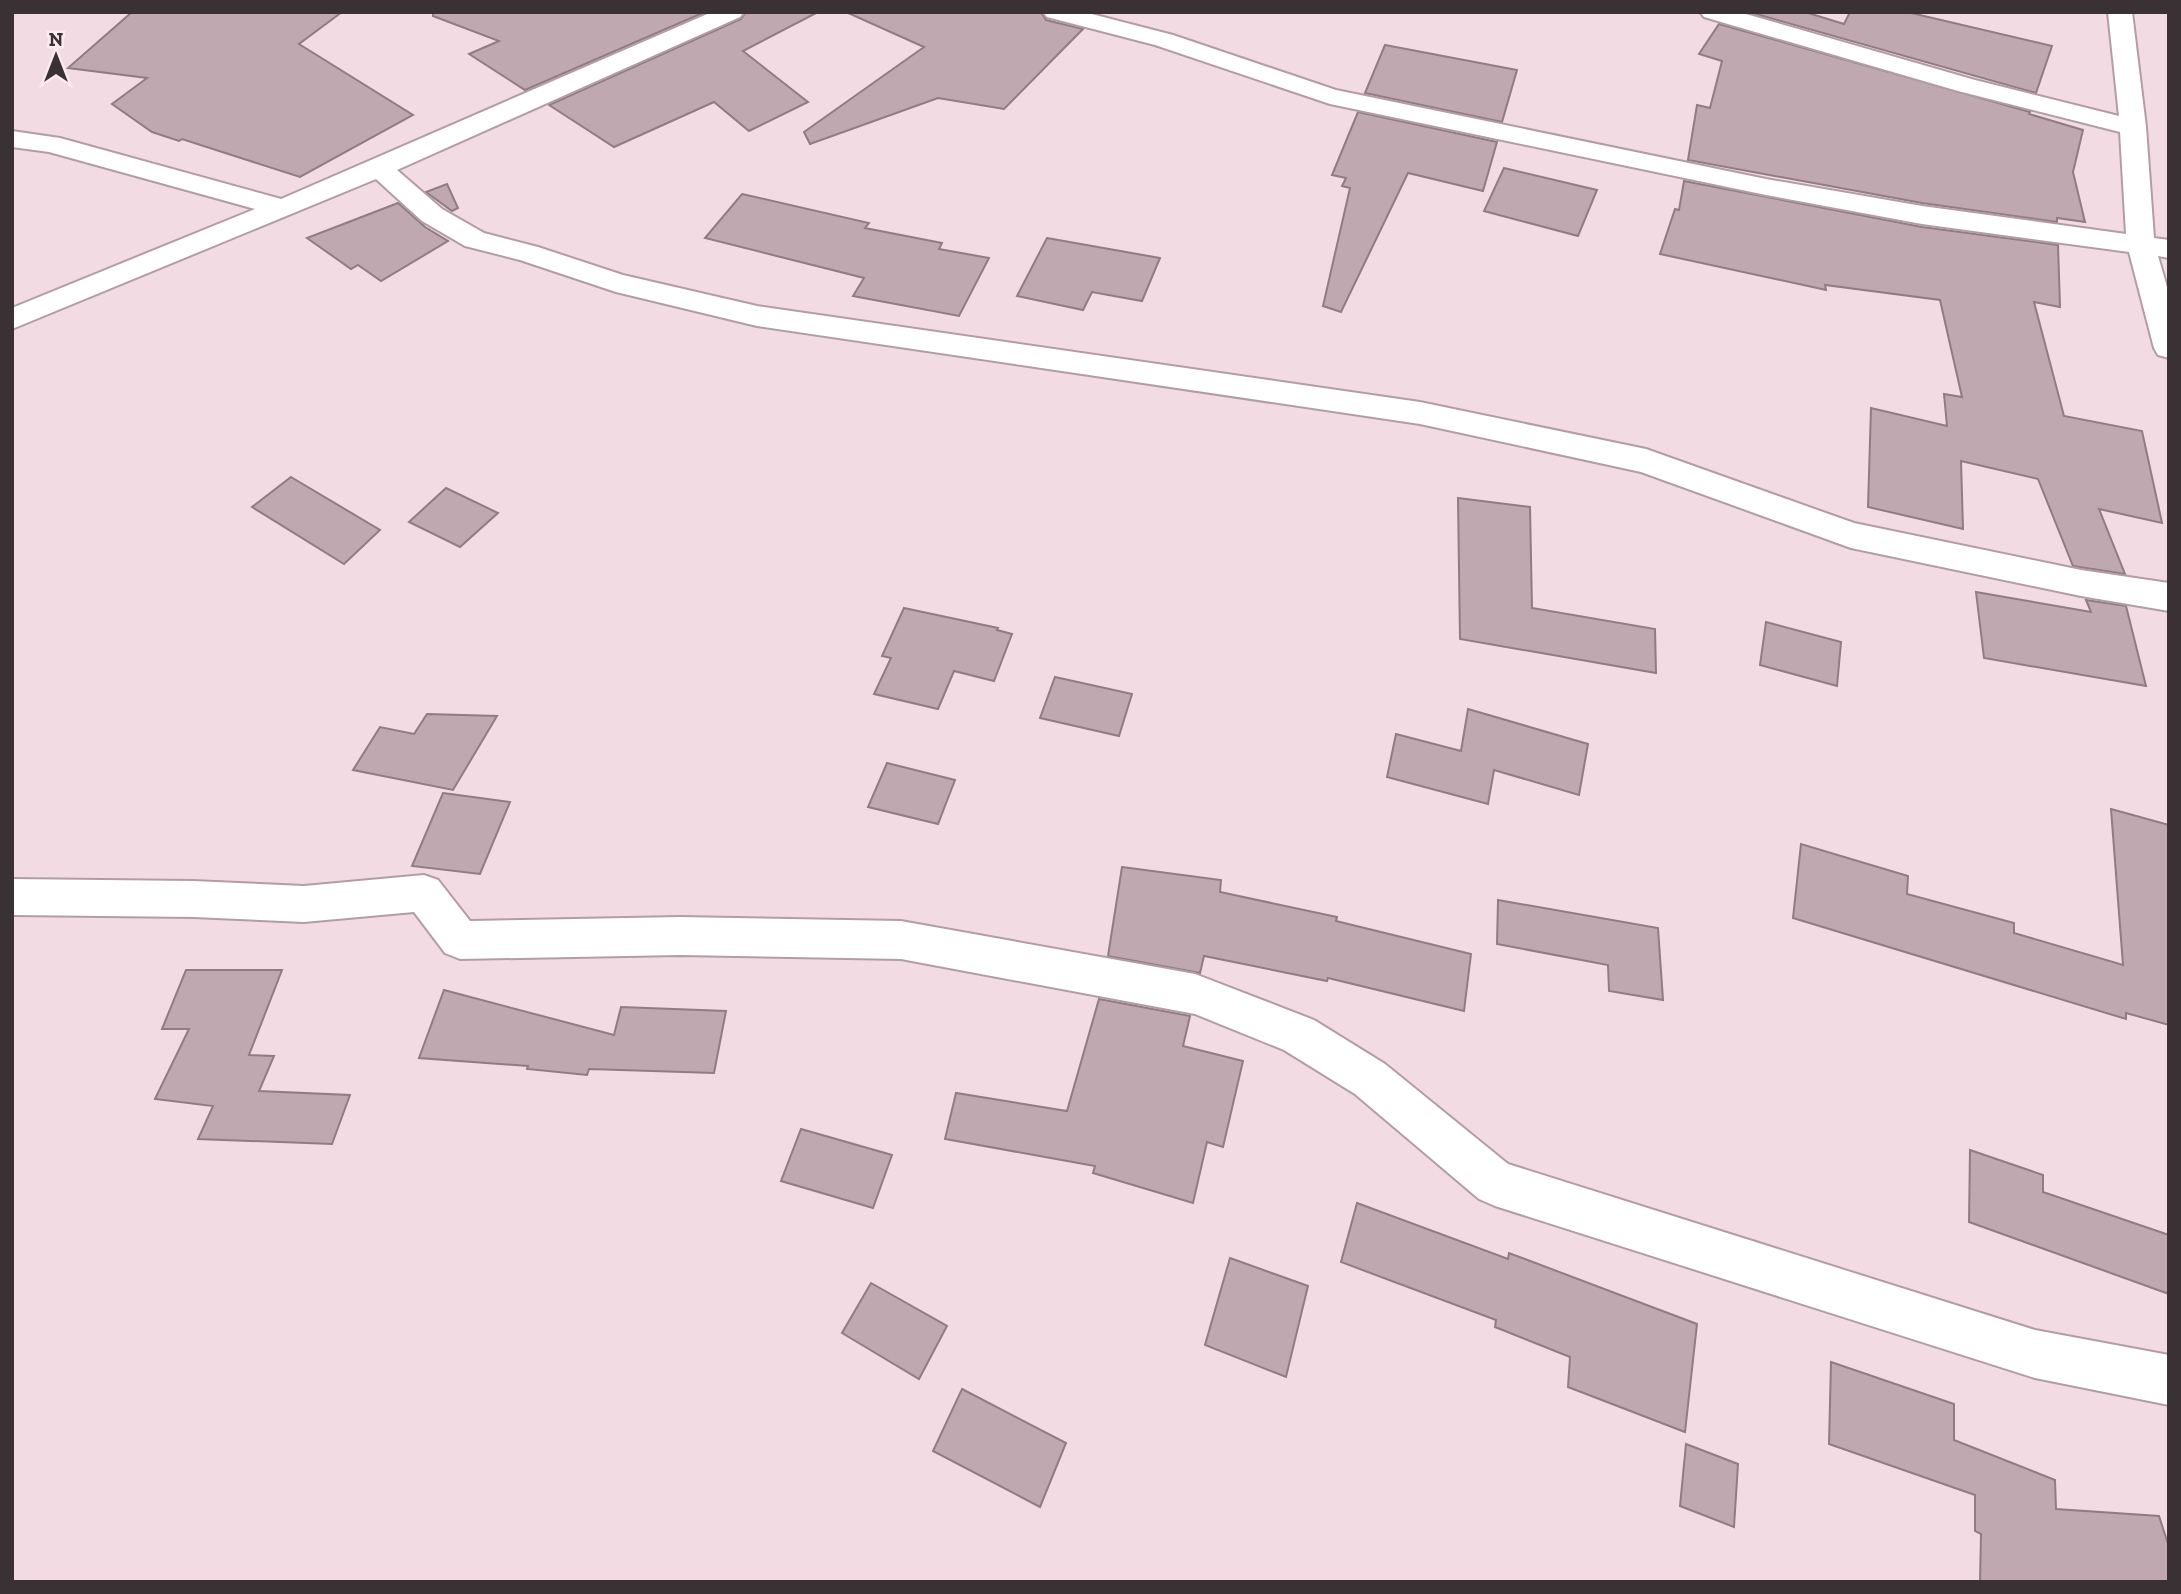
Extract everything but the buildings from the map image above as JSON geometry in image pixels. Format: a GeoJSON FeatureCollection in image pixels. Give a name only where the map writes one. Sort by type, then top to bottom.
{"type":"FeatureCollection","features":[{"type":"Feature","properties":{"kind":"street"},"geometry":{"type":"LineString","coordinates":[[12,319],[379,168],[732,12]]}},
{"type":"Feature","properties":{"kind":"street"},"geometry":{"type":"LineString","coordinates":[[1055,12],[1164,40],[1330,96],[1766,187],[1922,215],[2155,247]]}},
{"type":"Feature","properties":{"kind":"street"},"geometry":{"type":"LineString","coordinates":[[1712,12],[1967,86],[2133,127]]}},
{"type":"Feature","properties":{"kind":"street"},"geometry":{"type":"LineString","coordinates":[[2120,12],[2133,127],[2155,247],[2169,348]]}},
{"type":"Feature","properties":{"kind":"street"},"geometry":{"type":"LineString","coordinates":[[12,139],[51,144],[280,207]]}},
{"type":"Feature","properties":{"kind":"street"},"geometry":{"type":"LineString","coordinates":[[379,168],[432,215],[475,240],[528,253],[616,283],[757,316],[1420,413],[1646,461],[1851,535],[2081,583],[2169,597]]}},
{"type":"Feature","properties":{"kind":"street"},"geometry":{"type":"LineString","coordinates":[[12,898],[193,898],[304,904],[424,893],[460,940],[680,936],[901,940],[1195,994],[1299,1035],[1370,1079],[1495,1183],[2035,1354],[2169,1380]]}}]}
